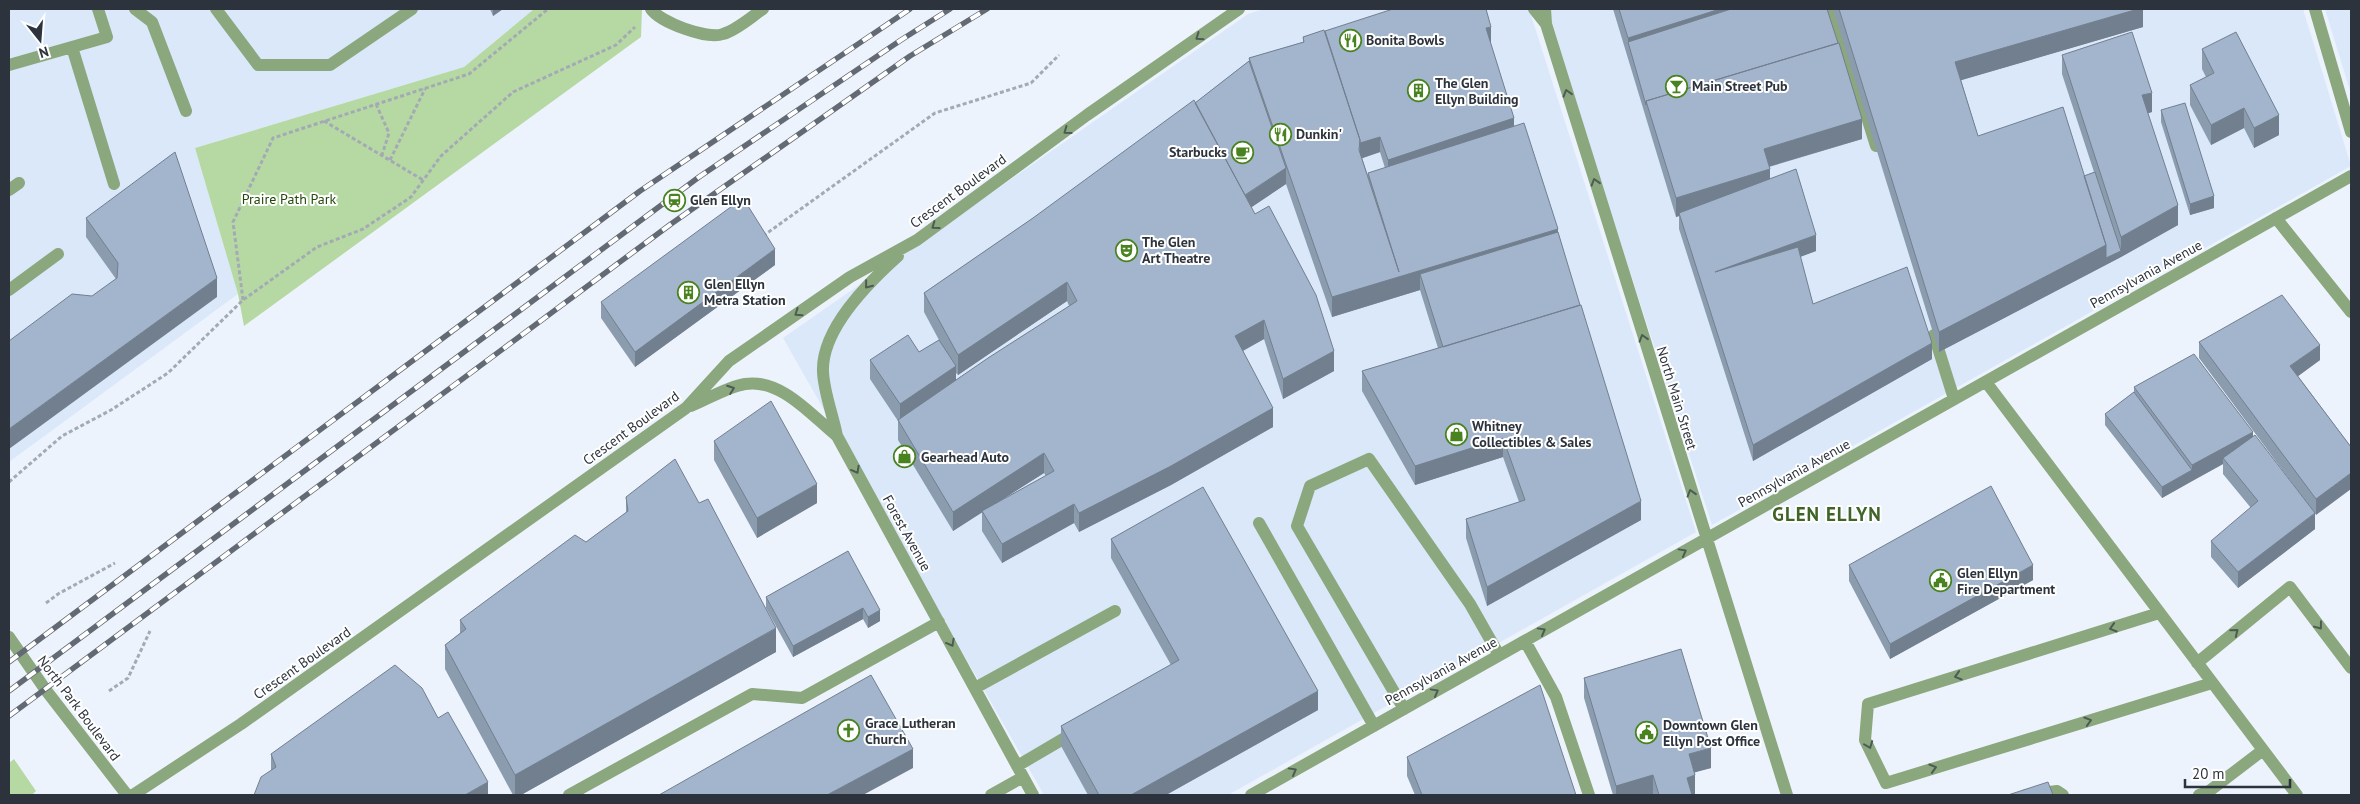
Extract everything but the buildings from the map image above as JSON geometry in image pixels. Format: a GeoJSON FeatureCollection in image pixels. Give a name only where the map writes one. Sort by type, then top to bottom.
{"type":"FeatureCollection","features":[{"type":"Feature","properties":{"kind":"street"},"geometry":{"type":"LineString","coordinates":[[9,65],[107,37],[98,9]]}},
{"type":"Feature","properties":{"kind":"street"},"geometry":{"type":"LineString","coordinates":[[135,9],[152,22],[186,111]]}},
{"type":"Feature","properties":{"kind":"street"},"geometry":{"type":"LineString","coordinates":[[216,9],[258,65],[330,65],[412,9]]}},
{"type":"Feature","properties":{"kind":"street"},"geometry":{"type":"LineString","coordinates":[[651,10],[682,28],[705,34],[722,35],[763,9]]}},
{"type":"Feature","properties":{"kind":"street","name":"Crescent Boulevard"},"geometry":{"type":"LineString","coordinates":[[132,795],[171,772],[241,724],[686,408],[729,361],[850,277],[917,240],[1087,115],[1239,9]]}},
{"type":"Feature","properties":{"kind":"street"},"geometry":{"type":"LineString","coordinates":[[1534,9],[1546,24]]}},
{"type":"Feature","properties":{"kind":"street","name":"North Main Street"},"geometry":{"type":"LineString","coordinates":[[1545,9],[1546,24],[1705,540],[1786,795]]}},
{"type":"Feature","properties":{"kind":"street"},"geometry":{"type":"LineString","coordinates":[[1833,9],[1880,161]]}},
{"type":"Feature","properties":{"kind":"street"},"geometry":{"type":"LineString","coordinates":[[2315,9],[2351,132]]}},
{"type":"Feature","properties":{"kind":"street"},"geometry":{"type":"LineString","coordinates":[[72,47],[114,184]]}},
{"type":"Feature","properties":{"kind":"street","name":"Pennsylvania Avenue"},"geometry":{"type":"LineString","coordinates":[[1250,795],[2351,176]]}},
{"type":"Feature","properties":{"kind":"street"},"geometry":{"type":"LineString","coordinates":[[2276,218],[2351,312]]}},
{"type":"Feature","properties":{"kind":"street"},"geometry":{"type":"LineString","coordinates":[[837,436],[823,371],[828,342],[844,315],[875,277],[917,240]]}},
{"type":"Feature","properties":{"kind":"street"},"geometry":{"type":"LineString","coordinates":[[9,290],[58,254]]}},
{"type":"Feature","properties":{"kind":"street"},"geometry":{"type":"LineString","coordinates":[[1930,323],[1954,400]]}},
{"type":"Feature","properties":{"kind":"street"},"geometry":{"type":"LineString","coordinates":[[1986,382],[2297,795]]}},
{"type":"Feature","properties":{"kind":"street","name":"Forest Avenue"},"geometry":{"type":"LineString","coordinates":[[686,408],[746,384],[769,385],[787,395],[837,436],[1033,795]]}},
{"type":"Feature","properties":{"kind":"street"},"geometry":{"type":"LineString","coordinates":[[1404,709],[1297,526],[1310,486],[1369,458],[1470,604],[1499,655]]}},
{"type":"Feature","properties":{"kind":"street"},"geometry":{"type":"LineString","coordinates":[[1259,523],[1374,726]]}},
{"type":"Feature","properties":{"kind":"street"},"geometry":{"type":"LineString","coordinates":[[2197,663],[2290,587],[2351,668]]}},
{"type":"Feature","properties":{"kind":"street"},"geometry":{"type":"LineString","coordinates":[[975,688],[1115,610]]}},
{"type":"Feature","properties":{"kind":"street"},"geometry":{"type":"LineString","coordinates":[[2160,613],[1868,704],[1866,740],[1886,783],[2212,683]]}},
{"type":"Feature","properties":{"kind":"street"},"geometry":{"type":"LineString","coordinates":[[569,795],[752,694],[802,698],[939,622]]}},
{"type":"Feature","properties":{"kind":"street","name":"North Park Boulevard"},"geometry":{"type":"LineString","coordinates":[[9,637],[45,689],[126,795]]}},
{"type":"Feature","properties":{"kind":"street"},"geometry":{"type":"LineString","coordinates":[[1525,641],[1556,697],[1589,795]]}},
{"type":"Feature","properties":{"kind":"street"},"geometry":{"type":"LineString","coordinates":[[991,795],[1020,771],[1084,727]]}},
{"type":"Feature","properties":{"kind":"street"},"geometry":{"type":"LineString","coordinates":[[2199,795],[2208,792],[2262,750]]}},
{"type":"Feature","properties":{"kind":"street"},"geometry":{"type":"LineString","coordinates":[[2026,795],[2057,791],[2063,795]]}},
{"type":"Feature","properties":{"kind":"path"},"geometry":{"type":"LineString","coordinates":[[243,300],[233,222],[273,138],[469,74],[548,9]]}},
{"type":"Feature","properties":{"kind":"path"},"geometry":{"type":"LineString","coordinates":[[9,482],[62,436],[111,410],[168,373],[243,300],[317,247],[363,229],[411,197],[441,156],[513,92],[616,45],[651,10]]}},
{"type":"Feature","properties":{"kind":"path"},"geometry":{"type":"LineString","coordinates":[[759,239],[935,113],[1032,83],[1059,55]]}},
{"type":"Feature","properties":{"kind":"path"},"geometry":{"type":"LineString","coordinates":[[390,160],[425,88]]}},
{"type":"Feature","properties":{"kind":"path"},"geometry":{"type":"LineString","coordinates":[[376,104],[389,132],[382,155]]}},
{"type":"Feature","properties":{"kind":"path"},"geometry":{"type":"LineString","coordinates":[[324,121],[424,180]]}},
{"type":"Feature","properties":{"kind":"path"},"geometry":{"type":"LineString","coordinates":[[46,604],[58,594],[115,564]]}},
{"type":"Feature","properties":{"kind":"path"},"geometry":{"type":"LineString","coordinates":[[109,691],[128,678],[150,631]]}},
{"type":"Feature","properties":{"kind":"shaded area"},"geometry":{"type":"Polygon","coordinates":[[[9,9],[534,9],[464,67],[195,148],[238,294],[9,462],[9,9]]]}},
{"type":"Feature","properties":{"kind":"shaded area"},"geometry":{"type":"Polygon","coordinates":[[[1264,9],[1529,9],[1696,532],[1228,795],[1044,795],[783,338],[1248,14],[1264,9]]]}},
{"type":"Feature","properties":{"kind":"shaded area"},"geometry":{"type":"Polygon","coordinates":[[[1545,9],[2303,9],[2351,166],[1712,525],[1545,9]]]}},
{"type":"Feature","properties":{"kind":"shaded area"},"geometry":{"type":"Polygon","coordinates":[[[2325,9],[2351,9],[2351,94],[2325,9]]]}},
{"type":"Feature","properties":{"kind":"green space","name":"Praire Path Park"},"geometry":{"type":"Polygon","coordinates":[[[534,9],[642,9],[641,37],[244,326],[238,294],[195,148],[464,67],[534,9]]]}},
{"type":"Feature","properties":{"kind":"green space"},"geometry":{"type":"Polygon","coordinates":[[[14,759],[36,791],[32,795],[9,795],[9,763],[14,759]]]}},
{"type":"Feature","properties":{"kind":"railway"},"geometry":{"type":"LineString","coordinates":[[9,662],[640,191],[910,9]]}},
{"type":"Feature","properties":{"kind":"railway"},"geometry":{"type":"LineString","coordinates":[[9,691],[699,177],[950,9]]}},
{"type":"Feature","properties":{"kind":"railway"},"geometry":{"type":"LineString","coordinates":[[9,716],[671,224],[910,56],[987,9]]}},
{"type":"Feature","properties":{"kind":"place","name":"Bonita Bowls"},"geometry":{"type":"Point","coordinates":[1350,40]}},
{"type":"Feature","properties":{"kind":"place","name":"Main Street Pub"},"geometry":{"type":"Point","coordinates":[1676,86]}},
{"type":"Feature","properties":{"kind":"place","name":"The Glen Ellyn Building"},"geometry":{"type":"Point","coordinates":[1419,91]}},
{"type":"Feature","properties":{"kind":"place","name":"Dunkin'"},"geometry":{"type":"Point","coordinates":[1280,134]}},
{"type":"Feature","properties":{"kind":"place","name":"Starbucks"},"geometry":{"type":"Point","coordinates":[1243,152]}},
{"type":"Feature","properties":{"kind":"place","name":"Glen Ellyn"},"geometry":{"type":"Point","coordinates":[674,200]}},
{"type":"Feature","properties":{"kind":"place","name":"The Glen Art Theatre"},"geometry":{"type":"Point","coordinates":[1126,250]}},
{"type":"Feature","properties":{"kind":"place","name":"Glen Ellyn Metra Station"},"geometry":{"type":"Point","coordinates":[688,292]}},
{"type":"Feature","properties":{"kind":"place","name":"Whitney Collectibles & Sales"},"geometry":{"type":"Point","coordinates":[1456,434]}},
{"type":"Feature","properties":{"kind":"place","name":"Gearhead Auto"},"geometry":{"type":"Point","coordinates":[905,457]}},
{"type":"Feature","properties":{"kind":"place","name":"Glen Ellyn Fire Department"},"geometry":{"type":"Point","coordinates":[1941,581]}},
{"type":"Feature","properties":{"kind":"place","name":"Grace Lutheran Church"},"geometry":{"type":"Point","coordinates":[849,731]}},
{"type":"Feature","properties":{"kind":"place","name":"Downtown Glen Ellyn Post Office"},"geometry":{"type":"Point","coordinates":[1647,733]}},
{"type":"Feature","properties":{"kind":"district","name":"GLEN ELLYN"},"geometry":{"type":"Point","coordinates":[1827,514]}}]}
